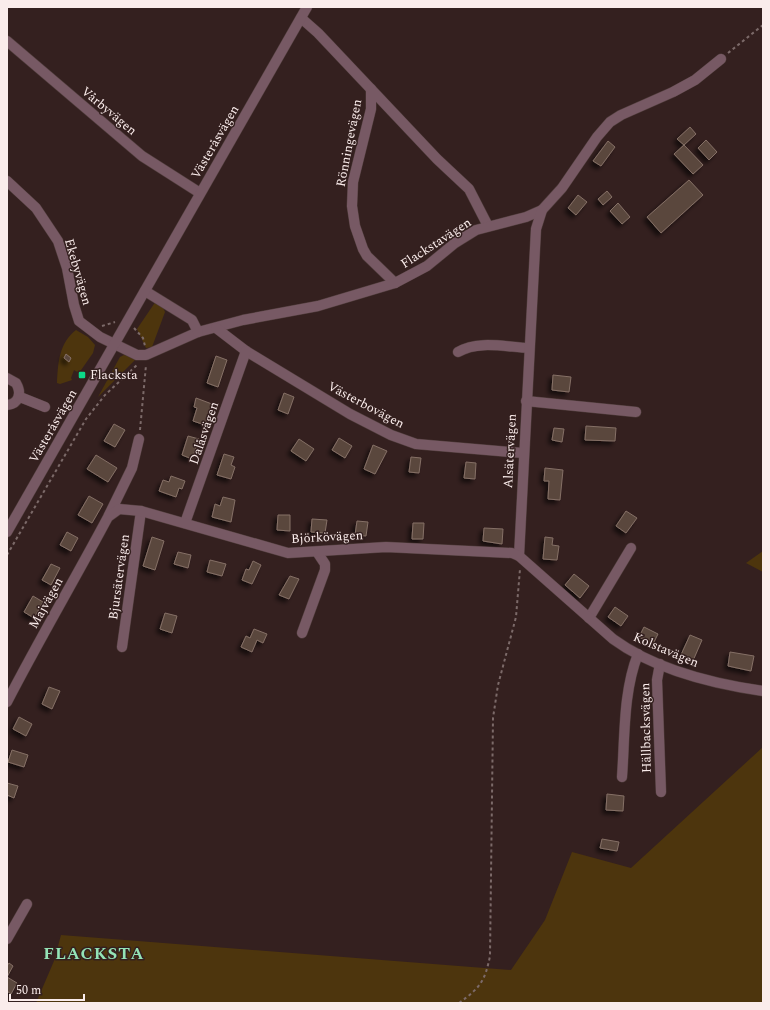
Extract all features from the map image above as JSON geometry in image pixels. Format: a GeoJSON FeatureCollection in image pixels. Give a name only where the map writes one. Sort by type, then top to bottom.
{"type":"FeatureCollection","features":[{"type":"Feature","properties":{"kind":"street","name":"Västeråsvägen"},"geometry":{"type":"LineString","coordinates":[[7,532],[307,7]]}},
{"type":"Feature","properties":{"kind":"street","name":"Rönningevägen"},"geometry":{"type":"LineString","coordinates":[[301,18],[372,89],[437,159],[469,189],[488,226]]}},
{"type":"Feature","properties":{"kind":"street","name":"Vårbyvägen"},"geometry":{"type":"LineString","coordinates":[[7,41],[136,151],[200,193]]}},
{"type":"Feature","properties":{"kind":"street","name":"Flackstavägen"},"geometry":{"type":"LineString","coordinates":[[143,357],[198,332],[243,320],[318,306],[395,283],[427,266],[466,235],[488,226],[526,217],[542,210],[562,188],[596,137],[610,122],[621,114],[673,92],[695,80],[721,59]]}},
{"type":"Feature","properties":{"kind":"street","name":"Rönningevägen"},"geometry":{"type":"LineString","coordinates":[[372,89],[371,109],[354,174],[352,206],[362,249],[374,264],[395,283]]}},
{"type":"Feature","properties":{"kind":"street","name":"Ekebyvägen"},"geometry":{"type":"LineString","coordinates":[[7,181],[36,208],[58,241],[67,268],[74,305],[79,321],[100,337],[115,343]]}},
{"type":"Feature","properties":{"kind":"street","name":"Alsätervägen"},"geometry":{"type":"LineString","coordinates":[[519,556],[523,453],[536,229],[542,210]]}},
{"type":"Feature","properties":{"kind":"street"},"geometry":{"type":"LineString","coordinates":[[145,290],[192,320],[198,332]]}},
{"type":"Feature","properties":{"kind":"street","name":"Västerbovägen"},"geometry":{"type":"LineString","coordinates":[[216,328],[246,350],[350,414],[391,435],[416,444],[523,453]]}},
{"type":"Feature","properties":{"kind":"street"},"geometry":{"type":"LineString","coordinates":[[115,343],[143,357]]}},
{"type":"Feature","properties":{"kind":"street"},"geometry":{"type":"LineString","coordinates":[[458,352],[465,347],[477,345],[529,348]]}},
{"type":"Feature","properties":{"kind":"street","name":"Dalåsvägen"},"geometry":{"type":"LineString","coordinates":[[185,523],[246,350]]}},
{"type":"Feature","properties":{"kind":"street"},"geometry":{"type":"LineString","coordinates":[[7,378],[16,383],[19,387],[20,397]]}},
{"type":"Feature","properties":{"kind":"street"},"geometry":{"type":"LineString","coordinates":[[7,405],[15,402],[20,397]]}},
{"type":"Feature","properties":{"kind":"street"},"geometry":{"type":"LineString","coordinates":[[20,397],[45,407]]}},
{"type":"Feature","properties":{"kind":"street"},"geometry":{"type":"LineString","coordinates":[[526,401],[636,412]]}},
{"type":"Feature","properties":{"kind":"street","name":"Majvägen"},"geometry":{"type":"LineString","coordinates":[[7,702],[108,517],[132,468],[139,439]]}},
{"type":"Feature","properties":{"kind":"street"},"geometry":{"type":"LineString","coordinates":[[108,517],[120,509],[140,511]]}},
{"type":"Feature","properties":{"kind":"street","name":"Björkövägen"},"geometry":{"type":"LineString","coordinates":[[140,511],[288,553],[386,547],[512,553],[519,556]]}},
{"type":"Feature","properties":{"kind":"street","name":"Bjursätervägen"},"geometry":{"type":"LineString","coordinates":[[122,647],[140,511]]}},
{"type":"Feature","properties":{"kind":"street"},"geometry":{"type":"LineString","coordinates":[[589,618],[631,548]]}},
{"type":"Feature","properties":{"kind":"street"},"geometry":{"type":"LineString","coordinates":[[302,633],[325,570],[325,564],[317,552]]}},
{"type":"Feature","properties":{"kind":"street","name":"Kolstavägen"},"geometry":{"type":"LineString","coordinates":[[519,556],[613,639],[638,654],[660,664],[699,678],[763,691]]}},
{"type":"Feature","properties":{"kind":"street"},"geometry":{"type":"LineString","coordinates":[[622,777],[628,687],[638,654]]}},
{"type":"Feature","properties":{"kind":"street","name":"Hällbacksvägen"},"geometry":{"type":"LineString","coordinates":[[660,664],[657,680],[661,792]]}},
{"type":"Feature","properties":{"kind":"street"},"geometry":{"type":"LineString","coordinates":[[7,939],[27,904]]}},
{"type":"Feature","properties":{"kind":"path"},"geometry":{"type":"LineString","coordinates":[[721,59],[763,26]]}},
{"type":"Feature","properties":{"kind":"path"},"geometry":{"type":"LineString","coordinates":[[96,324],[104,326],[120,320],[137,330],[143,338],[145,346],[143,357],[146,365],[146,378],[139,439]]}},
{"type":"Feature","properties":{"kind":"path"},"geometry":{"type":"LineString","coordinates":[[7,555],[86,419],[105,395],[143,357]]}},
{"type":"Feature","properties":{"kind":"path"},"geometry":{"type":"LineString","coordinates":[[459,1003],[480,986],[485,976],[490,956],[494,718],[498,685],[518,605],[519,556]]}},
{"type":"Feature","properties":{"kind":"shaded area"},"geometry":{"type":"Polygon","coordinates":[[[156,301],[160,301],[165,312],[152,347],[146,348],[137,329],[156,301]]]}},
{"type":"Feature","properties":{"kind":"shaded area"},"geometry":{"type":"Polygon","coordinates":[[[76,330],[88,337],[95,345],[93,353],[79,373],[74,370],[71,378],[72,380],[60,384],[57,383],[60,354],[70,335],[76,330]]]}},
{"type":"Feature","properties":{"kind":"shaded area"},"geometry":{"type":"Polygon","coordinates":[[[124,355],[136,359],[98,397],[120,357],[124,355]]]}},
{"type":"Feature","properties":{"kind":"shaded area"},"geometry":{"type":"Polygon","coordinates":[[[763,551],[763,572],[746,563],[763,551]]]}},
{"type":"Feature","properties":{"kind":"shaded area"},"geometry":{"type":"Polygon","coordinates":[[[763,747],[763,1003],[36,1003],[54,961],[61,935],[511,970],[545,920],[572,852],[631,868],[763,747]]]}},
{"type":"Feature","properties":{"kind":"building"},"geometry":{"type":"Polygon","coordinates":[[[690,127],[696,134],[684,145],[677,139],[690,127]]]}},
{"type":"Feature","properties":{"kind":"building"},"geometry":{"type":"Polygon","coordinates":[[[706,140],[717,152],[709,160],[698,148],[706,140]]]}},
{"type":"Feature","properties":{"kind":"building"},"geometry":{"type":"Polygon","coordinates":[[[608,141],[615,147],[601,166],[593,161],[608,141]]]}},
{"type":"Feature","properties":{"kind":"building"},"geometry":{"type":"Polygon","coordinates":[[[684,145],[703,165],[693,174],[674,154],[684,145]]]}},
{"type":"Feature","properties":{"kind":"building"},"geometry":{"type":"Polygon","coordinates":[[[689,180],[703,195],[661,233],[647,217],[689,180]]]}},
{"type":"Feature","properties":{"kind":"building"},"geometry":{"type":"Polygon","coordinates":[[[607,191],[612,197],[603,205],[598,199],[607,191]]]}},
{"type":"Feature","properties":{"kind":"building"},"geometry":{"type":"Polygon","coordinates":[[[578,195],[587,202],[576,215],[568,208],[578,195]]]}},
{"type":"Feature","properties":{"kind":"building"},"geometry":{"type":"Polygon","coordinates":[[[618,203],[630,217],[622,224],[610,211],[618,203]]]}},
{"type":"Feature","properties":{"kind":"building"},"geometry":{"type":"Polygon","coordinates":[[[66,354],[71,358],[69,362],[64,358],[66,354]]]}},
{"type":"Feature","properties":{"kind":"building"},"geometry":{"type":"Polygon","coordinates":[[[216,356],[227,360],[218,387],[207,383],[216,356]]]}},
{"type":"Feature","properties":{"kind":"building"},"geometry":{"type":"Polygon","coordinates":[[[553,375],[571,377],[569,392],[552,390],[553,375]]]}},
{"type":"Feature","properties":{"kind":"building"},"geometry":{"type":"Polygon","coordinates":[[[284,393],[294,397],[288,414],[278,410],[284,393]]]}},
{"type":"Feature","properties":{"kind":"building"},"geometry":{"type":"Polygon","coordinates":[[[196,398],[212,404],[205,425],[193,421],[197,408],[194,407],[196,398]]]}},
{"type":"Feature","properties":{"kind":"building"},"geometry":{"type":"Polygon","coordinates":[[[114,424],[125,430],[115,447],[104,441],[114,424]]]}},
{"type":"Feature","properties":{"kind":"building"},"geometry":{"type":"Polygon","coordinates":[[[586,426],[616,428],[615,441],[585,440],[586,426]]]}},
{"type":"Feature","properties":{"kind":"building"},"geometry":{"type":"Polygon","coordinates":[[[554,428],[564,429],[562,442],[552,440],[554,428]]]}},
{"type":"Feature","properties":{"kind":"building"},"geometry":{"type":"Polygon","coordinates":[[[188,436],[199,439],[192,459],[182,455],[188,436]]]}},
{"type":"Feature","properties":{"kind":"building"},"geometry":{"type":"Polygon","coordinates":[[[339,438],[352,446],[345,458],[332,450],[339,438]]]}},
{"type":"Feature","properties":{"kind":"building"},"geometry":{"type":"Polygon","coordinates":[[[299,439],[314,449],[306,461],[291,451],[299,439]]]}},
{"type":"Feature","properties":{"kind":"building"},"geometry":{"type":"Polygon","coordinates":[[[373,445],[387,451],[375,474],[364,469],[373,445]]]}},
{"type":"Feature","properties":{"kind":"building"},"geometry":{"type":"Polygon","coordinates":[[[224,454],[234,457],[231,465],[235,467],[231,479],[217,475],[224,454]]]}},
{"type":"Feature","properties":{"kind":"building"},"geometry":{"type":"Polygon","coordinates":[[[96,455],[117,468],[108,482],[87,469],[96,455]]]}},
{"type":"Feature","properties":{"kind":"building"},"geometry":{"type":"Polygon","coordinates":[[[411,457],[421,458],[419,473],[409,472],[411,457]]]}},
{"type":"Feature","properties":{"kind":"building"},"geometry":{"type":"Polygon","coordinates":[[[466,462],[476,463],[475,479],[464,478],[466,462]]]}},
{"type":"Feature","properties":{"kind":"building"},"geometry":{"type":"Polygon","coordinates":[[[545,468],[563,470],[560,500],[548,499],[549,481],[544,481],[545,468]]]}},
{"type":"Feature","properties":{"kind":"building"},"geometry":{"type":"Polygon","coordinates":[[[171,476],[185,481],[182,489],[179,488],[176,497],[159,491],[163,480],[169,482],[171,476]]]}},
{"type":"Feature","properties":{"kind":"building"},"geometry":{"type":"Polygon","coordinates":[[[89,496],[103,504],[92,523],[78,515],[89,496]]]}},
{"type":"Feature","properties":{"kind":"building"},"geometry":{"type":"Polygon","coordinates":[[[223,497],[235,500],[231,522],[212,517],[215,504],[220,506],[223,497]]]}},
{"type":"Feature","properties":{"kind":"building"},"geometry":{"type":"Polygon","coordinates":[[[626,511],[637,518],[626,533],[616,526],[626,511]]]}},
{"type":"Feature","properties":{"kind":"building"},"geometry":{"type":"Polygon","coordinates":[[[278,515],[290,515],[290,531],[277,530],[278,515]]]}},
{"type":"Feature","properties":{"kind":"building"},"geometry":{"type":"Polygon","coordinates":[[[312,519],[327,520],[325,533],[311,532],[312,519]]]}},
{"type":"Feature","properties":{"kind":"building"},"geometry":{"type":"Polygon","coordinates":[[[357,521],[368,522],[366,536],[355,535],[357,521]]]}},
{"type":"Feature","properties":{"kind":"building"},"geometry":{"type":"Polygon","coordinates":[[[413,523],[424,523],[423,539],[412,539],[413,523]]]}},
{"type":"Feature","properties":{"kind":"building"},"geometry":{"type":"Polygon","coordinates":[[[484,528],[503,529],[502,544],[483,541],[484,528]]]}},
{"type":"Feature","properties":{"kind":"building"},"geometry":{"type":"Polygon","coordinates":[[[67,532],[78,538],[71,551],[60,545],[67,532]]]}},
{"type":"Feature","properties":{"kind":"building"},"geometry":{"type":"Polygon","coordinates":[[[152,537],[164,541],[155,570],[143,566],[152,537]]]}},
{"type":"Feature","properties":{"kind":"building"},"geometry":{"type":"Polygon","coordinates":[[[545,537],[553,538],[552,545],[559,546],[557,560],[543,559],[545,537]]]}},
{"type":"Feature","properties":{"kind":"building"},"geometry":{"type":"Polygon","coordinates":[[[178,552],[191,555],[188,568],[174,564],[178,552]]]}},
{"type":"Feature","properties":{"kind":"building"},"geometry":{"type":"Polygon","coordinates":[[[210,560],[226,564],[222,576],[207,572],[210,560]]]}},
{"type":"Feature","properties":{"kind":"building"},"geometry":{"type":"Polygon","coordinates":[[[253,561],[261,565],[252,584],[242,580],[246,569],[249,570],[253,561]]]}},
{"type":"Feature","properties":{"kind":"building"},"geometry":{"type":"Polygon","coordinates":[[[51,564],[60,568],[51,585],[42,580],[51,564]]]}},
{"type":"Feature","properties":{"kind":"building"},"geometry":{"type":"Polygon","coordinates":[[[574,574],[589,586],[580,598],[565,585],[574,574]]]}},
{"type":"Feature","properties":{"kind":"building"},"geometry":{"type":"Polygon","coordinates":[[[290,576],[299,579],[289,599],[279,595],[290,576]]]}},
{"type":"Feature","properties":{"kind":"building"},"geometry":{"type":"Polygon","coordinates":[[[33,596],[43,602],[34,618],[24,612],[33,596]]]}},
{"type":"Feature","properties":{"kind":"building"},"geometry":{"type":"Polygon","coordinates":[[[615,607],[628,616],[621,626],[608,617],[615,607]]]}},
{"type":"Feature","properties":{"kind":"building"},"geometry":{"type":"Polygon","coordinates":[[[165,613],[177,616],[172,633],[160,629],[165,613]]]}},
{"type":"Feature","properties":{"kind":"building"},"geometry":{"type":"Polygon","coordinates":[[[644,627],[658,634],[653,644],[639,637],[644,627]]]}},
{"type":"Feature","properties":{"kind":"building"},"geometry":{"type":"Polygon","coordinates":[[[254,629],[267,634],[263,643],[257,640],[252,652],[241,647],[246,636],[250,638],[254,629]]]}},
{"type":"Feature","properties":{"kind":"building"},"geometry":{"type":"Polygon","coordinates":[[[690,635],[702,640],[692,663],[680,657],[690,635]]]}},
{"type":"Feature","properties":{"kind":"building"},"geometry":{"type":"Polygon","coordinates":[[[730,652],[754,656],[751,671],[728,666],[730,652]]]}},
{"type":"Feature","properties":{"kind":"building"},"geometry":{"type":"Polygon","coordinates":[[[49,687],[60,691],[52,709],[42,704],[49,687]]]}},
{"type":"Feature","properties":{"kind":"building"},"geometry":{"type":"Polygon","coordinates":[[[19,717],[32,724],[26,736],[13,729],[19,717]]]}},
{"type":"Feature","properties":{"kind":"building"},"geometry":{"type":"Polygon","coordinates":[[[12,750],[28,755],[24,767],[8,762],[12,750]]]}},
{"type":"Feature","properties":{"kind":"building"},"geometry":{"type":"Polygon","coordinates":[[[7,783],[18,786],[14,798],[7,795],[7,783]]]}},
{"type":"Feature","properties":{"kind":"building"},"geometry":{"type":"Polygon","coordinates":[[[607,794],[624,796],[623,811],[606,810],[607,794]]]}},
{"type":"Feature","properties":{"kind":"building"},"geometry":{"type":"Polygon","coordinates":[[[602,839],[619,842],[617,851],[600,848],[602,839]]]}},
{"type":"Feature","properties":{"kind":"building"},"geometry":{"type":"Polygon","coordinates":[[[9,963],[13,966],[7,977],[7,966],[9,963]]]}},
{"type":"Feature","properties":{"kind":"building"},"geometry":{"type":"Polygon","coordinates":[[[7,977],[17,983],[11,994],[7,991],[7,977]]]}},
{"type":"Feature","properties":{"kind":"place","name":"Flacksta"},"geometry":{"type":"Point","coordinates":[82,375]}},
{"type":"Feature","properties":{"kind":"district","name":"FLACKSTA"},"geometry":{"type":"Point","coordinates":[94,954]}}]}
